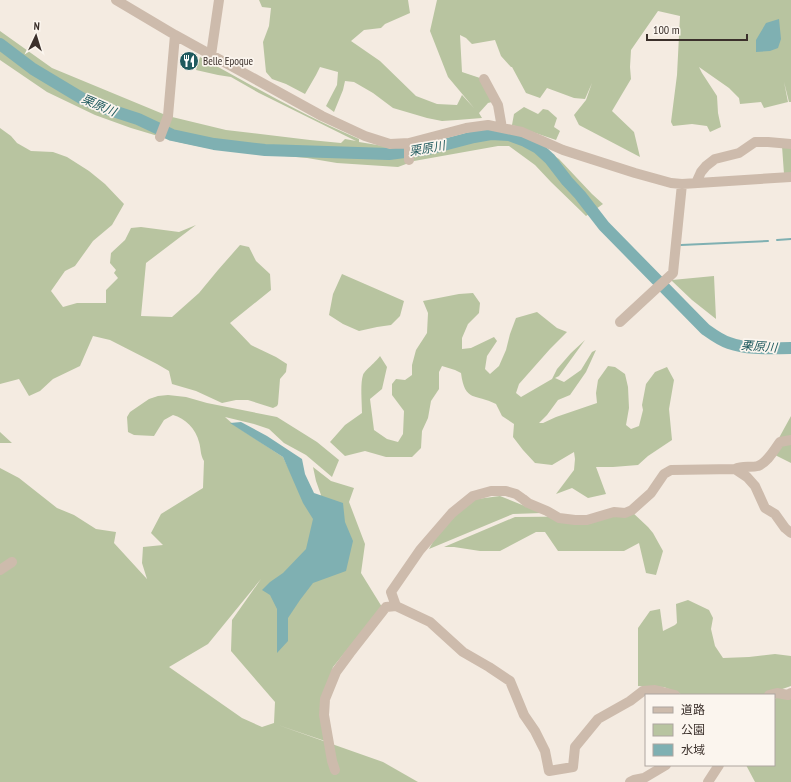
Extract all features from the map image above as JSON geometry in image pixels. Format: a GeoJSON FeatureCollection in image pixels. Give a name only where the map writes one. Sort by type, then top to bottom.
{"type":"FeatureCollection","features":[{"type":"Feature","properties":{"kind":"street"},"geometry":{"type":"LineString","coordinates":[[116,0],[175,36],[322,116],[365,136],[390,144],[409,145],[466,128],[488,125],[522,132],[563,150],[671,183],[682,184],[791,178]]}},
{"type":"Feature","properties":{"kind":"street"},"geometry":{"type":"LineString","coordinates":[[211,55],[219,0]]}},
{"type":"Feature","properties":{"kind":"street"},"geometry":{"type":"LineString","coordinates":[[160,137],[168,116],[175,36]]}},
{"type":"Feature","properties":{"kind":"street"},"geometry":{"type":"LineString","coordinates":[[484,79],[498,106],[502,128]]}},
{"type":"Feature","properties":{"kind":"street"},"geometry":{"type":"LineString","coordinates":[[696,183],[701,172],[715,159],[739,153],[755,142],[791,144]]}},
{"type":"Feature","properties":{"kind":"street"},"geometry":{"type":"LineString","coordinates":[[409,145],[409,160]]}},
{"type":"Feature","properties":{"kind":"street"},"geometry":{"type":"LineString","coordinates":[[620,322],[673,273],[682,184]]}},
{"type":"Feature","properties":{"kind":"street"},"geometry":{"type":"LineString","coordinates":[[396,606],[391,592],[420,550],[452,513],[472,496],[491,491],[516,494],[528,503],[559,518],[587,520],[614,512],[624,513],[632,510],[651,493],[664,474],[671,470],[735,469],[739,467],[758,466],[768,459],[780,442],[791,440]]}},
{"type":"Feature","properties":{"kind":"street"},"geometry":{"type":"LineString","coordinates":[[735,469],[747,477],[755,486],[765,508],[775,514],[785,528],[791,533]]}},
{"type":"Feature","properties":{"kind":"street"},"geometry":{"type":"LineString","coordinates":[[0,570],[12,562]]}},
{"type":"Feature","properties":{"kind":"street"},"geometry":{"type":"LineString","coordinates":[[335,770],[324,715],[325,698],[336,672],[386,607],[396,606],[430,622],[458,648],[510,681],[524,716],[535,731],[545,751],[549,771],[573,767],[575,747],[598,719],[630,701],[643,691],[655,690],[671,694]]}},
{"type":"Feature","properties":{"kind":"street"},"geometry":{"type":"LineString","coordinates":[[773,694],[777,693],[788,695],[791,693]]}},
{"type":"Feature","properties":{"kind":"street"},"geometry":{"type":"LineString","coordinates":[[630,782],[644,778],[664,766]]}},
{"type":"Feature","properties":{"kind":"street"},"geometry":{"type":"LineString","coordinates":[[708,782],[717,766]]}},
{"type":"Feature","properties":{"kind":"green space"},"geometry":{"type":"Polygon","coordinates":[[[259,0],[408,0],[410,13],[385,24],[381,28],[364,30],[351,41],[380,61],[416,96],[437,104],[457,105],[462,95],[474,108],[448,77],[430,31],[437,0],[791,0],[791,102],[789,102],[784,82],[788,102],[764,108],[761,102],[740,104],[739,98],[729,88],[699,67],[717,96],[721,127],[710,132],[707,126],[692,124],[673,126],[671,122],[677,75],[680,16],[658,11],[631,50],[631,79],[612,111],[634,132],[640,157],[579,125],[574,115],[586,100],[592,83],[585,99],[574,98],[547,88],[540,98],[526,93],[512,67],[501,56],[495,40],[472,44],[460,35],[462,72],[480,78],[492,102],[488,103],[479,113],[482,118],[442,121],[427,118],[393,108],[373,93],[354,82],[345,81],[334,112],[326,106],[337,85],[338,72],[320,67],[305,94],[286,84],[272,79],[266,72],[263,42],[269,26],[271,8],[262,7],[259,0]]]}},
{"type":"Feature","properties":{"kind":"green space"},"geometry":{"type":"Polygon","coordinates":[[[0,31],[52,68],[168,116],[226,130],[341,143],[345,139],[356,141],[259,93],[231,77],[196,70],[200,57],[298,111],[359,139],[359,142],[396,148],[427,144],[474,131],[497,130],[526,137],[559,159],[603,204],[586,216],[535,165],[509,146],[498,146],[414,161],[398,167],[337,163],[307,158],[239,152],[178,142],[131,128],[95,115],[47,92],[0,60],[0,31]]]}},
{"type":"Feature","properties":{"kind":"green space"},"geometry":{"type":"Polygon","coordinates":[[[524,107],[538,114],[543,109],[548,110],[557,118],[554,127],[560,131],[556,140],[512,125],[514,114],[524,107]]]}},
{"type":"Feature","properties":{"kind":"green space"},"geometry":{"type":"Polygon","coordinates":[[[0,128],[11,136],[17,143],[31,151],[53,152],[67,157],[89,171],[105,184],[124,204],[112,225],[93,241],[75,266],[65,271],[51,291],[63,307],[77,303],[106,303],[106,290],[118,278],[114,273],[116,270],[110,263],[111,253],[125,240],[131,228],[141,227],[179,232],[196,225],[146,263],[141,316],[172,317],[199,293],[240,245],[249,247],[256,261],[270,274],[271,290],[230,323],[251,345],[287,364],[286,372],[280,379],[277,406],[273,408],[248,400],[236,400],[222,403],[196,391],[172,384],[169,371],[110,340],[93,336],[80,366],[53,379],[40,391],[29,396],[19,379],[0,384],[0,128]]]}},
{"type":"Feature","properties":{"kind":"green space"},"geometry":{"type":"Polygon","coordinates":[[[782,146],[791,146],[791,174],[784,174],[782,146]]]}},
{"type":"Feature","properties":{"kind":"green space"},"geometry":{"type":"Polygon","coordinates":[[[342,274],[404,301],[400,316],[391,325],[359,331],[343,324],[329,315],[333,294],[342,274]]]}},
{"type":"Feature","properties":{"kind":"green space"},"geometry":{"type":"Polygon","coordinates":[[[714,276],[716,319],[692,300],[672,281],[714,276]]]}},
{"type":"Feature","properties":{"kind":"green space"},"geometry":{"type":"Polygon","coordinates":[[[473,293],[480,303],[479,313],[468,324],[462,338],[462,349],[471,348],[494,337],[497,341],[487,356],[485,369],[490,374],[499,366],[506,350],[516,318],[537,312],[557,328],[567,332],[519,384],[516,393],[521,397],[552,379],[557,369],[585,340],[559,376],[555,378],[564,382],[581,370],[592,352],[596,350],[586,372],[570,395],[558,400],[539,423],[543,423],[597,403],[596,393],[598,380],[608,366],[615,367],[625,374],[628,387],[629,408],[626,425],[631,429],[639,426],[643,410],[642,405],[646,384],[655,372],[667,367],[674,380],[669,409],[672,440],[648,456],[638,465],[596,467],[606,494],[588,498],[572,488],[556,494],[574,470],[574,452],[552,465],[535,463],[513,437],[514,424],[502,416],[496,404],[472,396],[465,389],[461,373],[442,366],[439,372],[439,389],[431,401],[428,418],[422,431],[421,448],[412,457],[386,457],[365,451],[345,456],[330,442],[345,425],[362,413],[361,394],[364,373],[380,356],[387,367],[382,389],[370,399],[374,430],[387,439],[398,442],[403,434],[404,411],[392,395],[392,384],[396,379],[405,380],[412,375],[412,365],[416,350],[427,333],[428,313],[423,301],[459,294],[473,293]]]}},
{"type":"Feature","properties":{"kind":"green space"},"geometry":{"type":"Polygon","coordinates":[[[168,395],[186,397],[207,403],[277,417],[317,442],[339,460],[332,477],[306,455],[284,443],[269,429],[225,417],[234,425],[283,457],[309,511],[321,495],[313,467],[331,481],[354,488],[349,502],[365,544],[361,573],[382,607],[333,667],[322,702],[325,741],[278,725],[383,762],[418,782],[0,782],[0,468],[19,478],[57,508],[74,515],[96,529],[116,532],[114,543],[147,579],[142,563],[143,547],[163,545],[151,533],[161,514],[203,488],[204,461],[200,444],[198,437],[186,421],[173,415],[164,420],[154,436],[134,435],[128,432],[127,417],[130,412],[149,399],[168,395]],[[261,579],[208,644],[169,667],[242,718],[262,727],[274,723],[275,702],[231,651],[232,620],[261,579]]]}},
{"type":"Feature","properties":{"kind":"green space"},"geometry":{"type":"Polygon","coordinates":[[[791,416],[791,463],[773,454],[774,447],[791,416]]]}},
{"type":"Feature","properties":{"kind":"green space"},"geometry":{"type":"Polygon","coordinates":[[[0,432],[12,443],[0,443],[0,432]]]}},
{"type":"Feature","properties":{"kind":"green space"},"geometry":{"type":"Polygon","coordinates":[[[500,496],[542,513],[513,514],[429,549],[438,533],[464,506],[477,499],[500,496]]]}},
{"type":"Feature","properties":{"kind":"green space"},"geometry":{"type":"Polygon","coordinates":[[[632,512],[653,533],[663,551],[656,575],[646,573],[639,543],[624,551],[558,551],[545,532],[536,532],[500,551],[480,551],[444,547],[515,517],[623,516],[632,512]]]}},
{"type":"Feature","properties":{"kind":"green space"},"geometry":{"type":"Polygon","coordinates":[[[688,600],[709,610],[713,618],[711,629],[715,646],[723,658],[775,654],[791,656],[791,686],[768,694],[681,694],[664,687],[638,686],[638,628],[650,611],[660,609],[663,631],[675,625],[677,623],[676,604],[688,600]]]}},
{"type":"Feature","properties":{"kind":"green space"},"geometry":{"type":"Polygon","coordinates":[[[791,692],[791,782],[755,782],[747,766],[775,766],[775,699],[791,692]]]}},
{"type":"Feature","properties":{"kind":"water"},"geometry":{"type":"Polygon","coordinates":[[[779,19],[781,39],[778,48],[770,51],[756,52],[756,40],[766,23],[779,19]]]}},
{"type":"Feature","properties":{"kind":"water"},"geometry":{"type":"Polygon","coordinates":[[[241,422],[267,436],[302,459],[305,474],[314,493],[343,503],[345,522],[353,541],[346,571],[313,583],[288,618],[288,641],[277,653],[277,609],[270,595],[262,590],[283,573],[306,549],[313,519],[303,503],[283,457],[230,423],[241,422]]]}},
{"type":"Feature","properties":{"kind":"waterway","name":"栗原川"},"geometry":{"type":"LineString","coordinates":[[0,44],[33,69],[83,99],[138,119],[172,135],[214,144],[265,150],[389,154],[428,149],[491,134],[509,135],[525,141],[538,148],[550,159],[604,226],[705,329],[722,340],[744,347],[791,348]]}},
{"type":"Feature","properties":{"kind":"waterway"},"geometry":{"type":"LineString","coordinates":[[777,240],[791,239]]}},
{"type":"Feature","properties":{"kind":"waterway"},"geometry":{"type":"LineString","coordinates":[[681,245],[768,241]]}},
{"type":"Feature","properties":{"kind":"place","name":"Belle Epoque"},"geometry":{"type":"Point","coordinates":[189,61]}}]}
